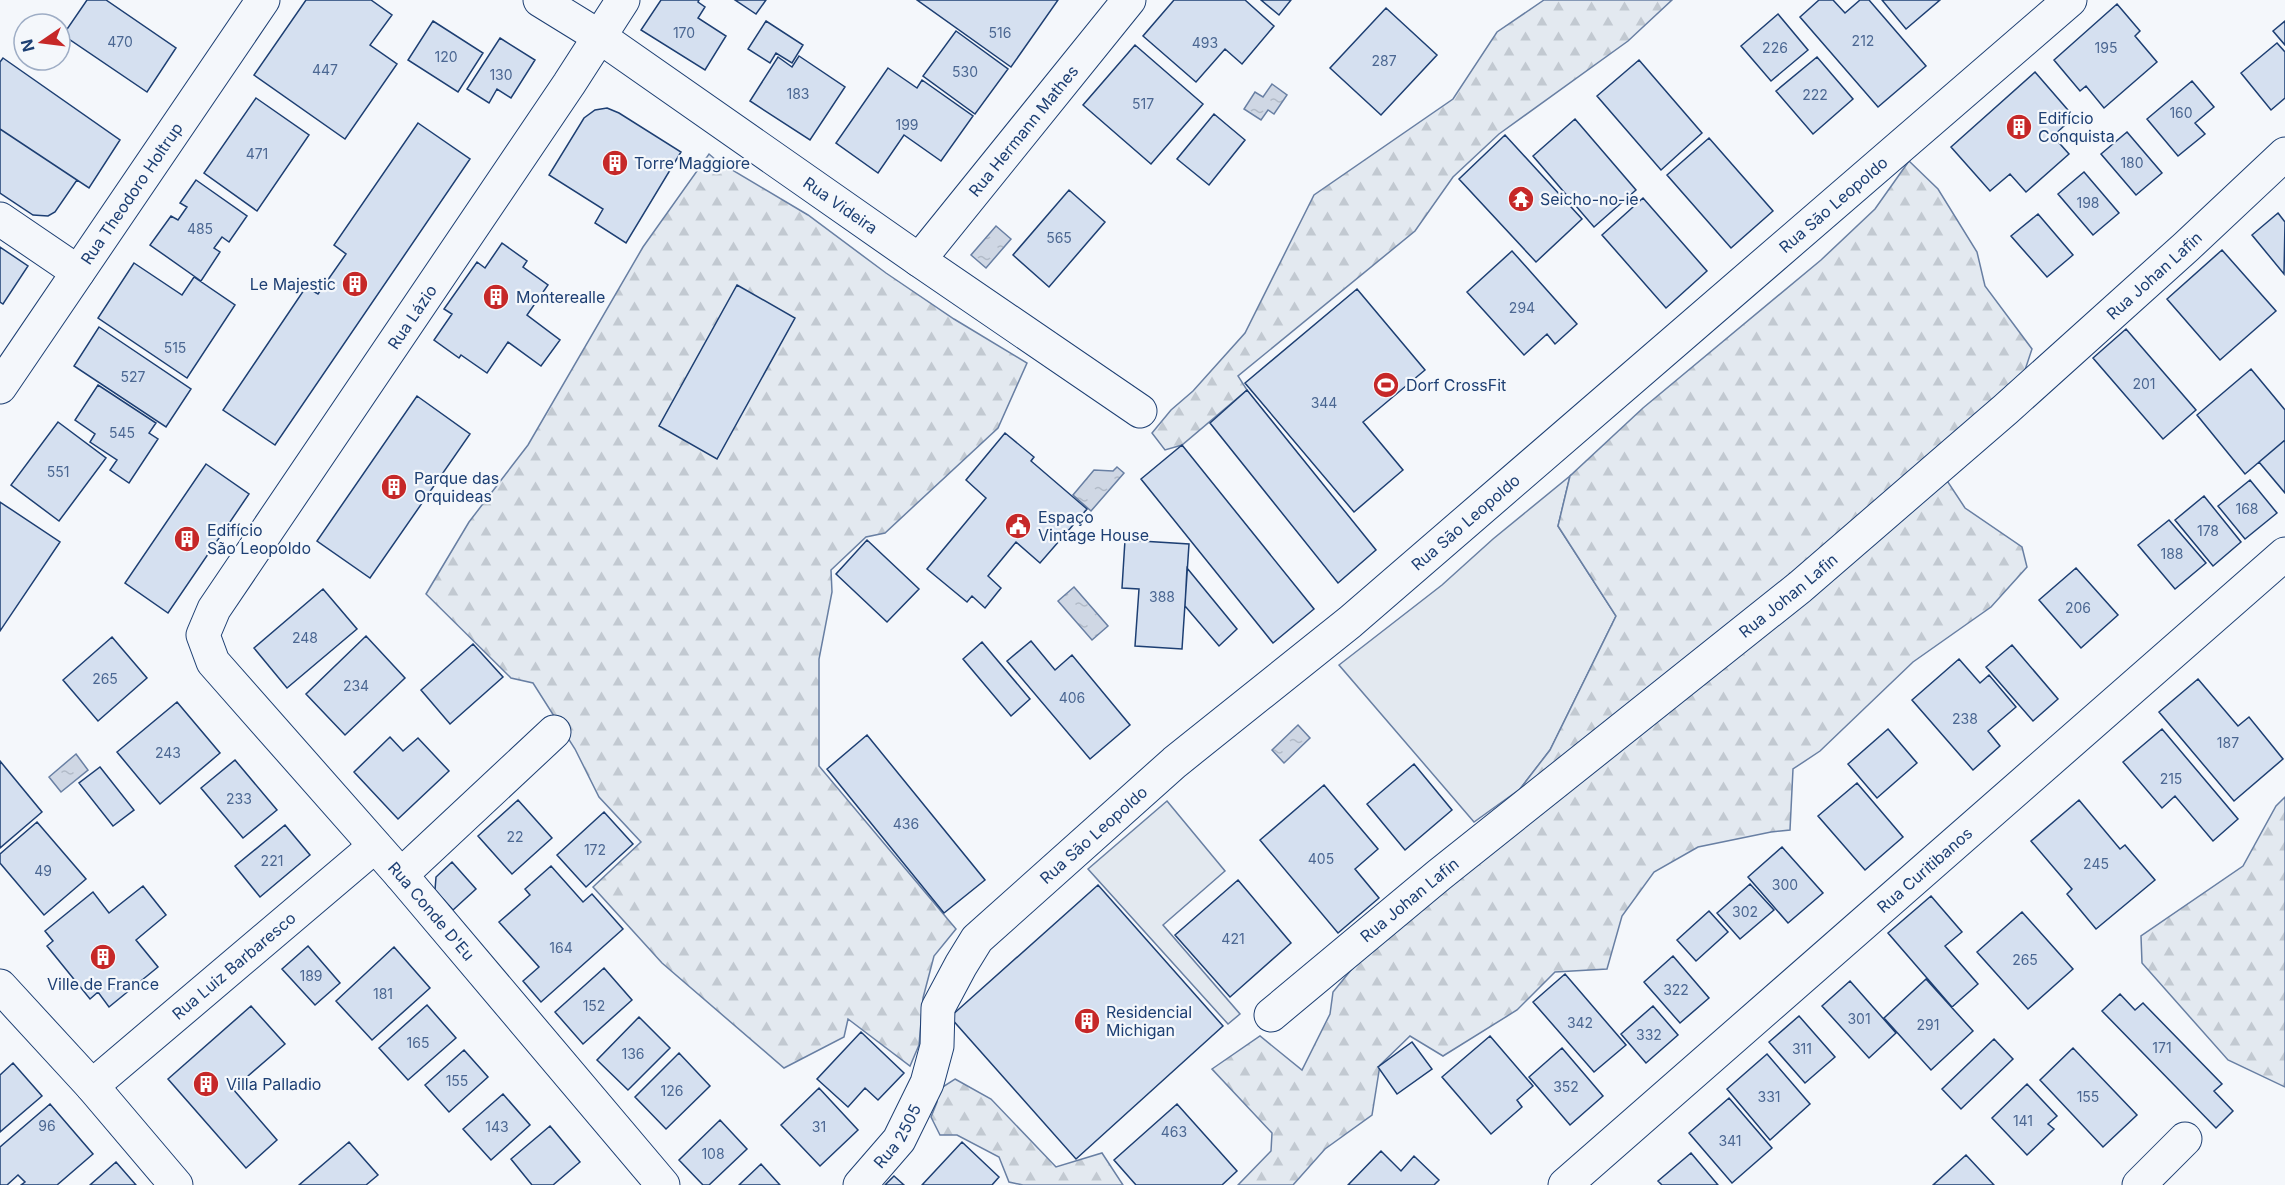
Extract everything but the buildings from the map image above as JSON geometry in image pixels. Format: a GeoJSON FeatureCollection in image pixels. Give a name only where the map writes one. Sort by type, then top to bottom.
{"type":"FeatureCollection","features":[{"type":"Feature","properties":{"kind":"street","name":"Rua Theodoro Holtrup"},"geometry":{"type":"LineString","coordinates":[[0,387],[262,0]]}},
{"type":"Feature","properties":{"kind":"street","name":"Rua Videira"},"geometry":{"type":"LineString","coordinates":[[540,0],[600,37],[1140,411]]}},
{"type":"Feature","properties":{"kind":"street","name":"Rua Lázio"},"geometry":{"type":"LineString","coordinates":[[203,635],[214,609],[623,0]]}},
{"type":"Feature","properties":{"kind":"street","name":"Rua Hermann Mathes"},"geometry":{"type":"LineString","coordinates":[[919,260],[1129,0]]}},
{"type":"Feature","properties":{"kind":"street","name":"Rua São Leopoldo"},"geometry":{"type":"LineString","coordinates":[[927,1083],[938,1046],[938,1008],[960,965],[977,939],[1175,762],[1350,622],[2070,0]]}},
{"type":"Feature","properties":{"kind":"street","name":"Rua Johan Lafin"},"geometry":{"type":"LineString","coordinates":[[1271,1015],[1439,875],[1800,587],[2006,408],[2186,247],[2285,154]]}},
{"type":"Feature","properties":{"kind":"street"},"geometry":{"type":"LineString","coordinates":[[0,219],[78,272]]}},
{"type":"Feature","properties":{"kind":"street","name":"Rua Curitibanos"},"geometry":{"type":"LineString","coordinates":[[1586,1179],[2285,554]]}},
{"type":"Feature","properties":{"kind":"street","name":"Rua Conde D'Eu"},"geometry":{"type":"LineString","coordinates":[[203,635],[213,662],[401,875],[663,1185]]}},
{"type":"Feature","properties":{"kind":"street"},"geometry":{"type":"LineString","coordinates":[[401,875],[554,732]]}},
{"type":"Feature","properties":{"kind":"street","name":"Rua Luiz Barbaresco"},"geometry":{"type":"LineString","coordinates":[[92,1086],[375,846]]}},
{"type":"Feature","properties":{"kind":"street"},"geometry":{"type":"LineString","coordinates":[[0,986],[92,1086],[176,1185]]}},
{"type":"Feature","properties":{"kind":"street","name":"Rua 2505"},"geometry":{"type":"LineString","coordinates":[[860,1185],[899,1140],[927,1083]]}},
{"type":"Feature","properties":{"kind":"street"},"geometry":{"type":"LineString","coordinates":[[2139,1185],[2185,1139]]}},
{"type":"Feature","properties":{"kind":"green space"},"geometry":{"type":"Polygon","coordinates":[[[1544,0],[1672,0],[1628,41],[1499,134],[1453,177],[1415,231],[1238,376],[1247,390],[1182,445],[1165,450],[1152,433],[1245,333],[1314,195],[1453,99],[1497,32],[1544,0]]]}},
{"type":"Feature","properties":{"kind":"green space"},"geometry":{"type":"Polygon","coordinates":[[[709,154],[808,215],[886,273],[954,319],[1027,363],[998,428],[885,533],[866,537],[831,570],[832,592],[819,659],[819,766],[956,929],[934,956],[923,998],[919,1045],[910,1066],[848,1019],[844,1037],[784,1068],[662,963],[593,887],[641,842],[599,797],[575,749],[533,683],[511,678],[426,594],[469,522],[528,445],[643,247],[709,154]]]}},
{"type":"Feature","properties":{"kind":"green space"},"geometry":{"type":"Polygon","coordinates":[[[1909,161],[1938,189],[1977,252],[1985,286],[2032,349],[2020,385],[1934,461],[1965,508],[2022,547],[2027,567],[1991,607],[1913,662],[1820,751],[1793,769],[1790,830],[1698,847],[1654,872],[1622,916],[1607,969],[1555,972],[1517,1010],[1443,1056],[1410,1036],[1380,1065],[1372,1115],[1325,1149],[1293,1185],[1238,1185],[1271,1151],[1272,1133],[1212,1069],[1260,1036],[1302,1070],[1330,1014],[1333,992],[1374,942],[1520,825],[1520,789],[1550,750],[1616,616],[1558,526],[1570,476],[1643,408],[1821,260],[1875,209],[1909,161]]]}},
{"type":"Feature","properties":{"kind":"green space"},"geometry":{"type":"Polygon","coordinates":[[[1570,476],[1558,526],[1616,616],[1550,750],[1520,789],[1474,822],[1339,665],[1442,585],[1493,539],[1570,476]]]}},
{"type":"Feature","properties":{"kind":"green space"},"geometry":{"type":"Polygon","coordinates":[[[2285,797],[2285,1087],[2228,1060],[2142,963],[2141,936],[2243,866],[2276,806],[2285,797]]]}},
{"type":"Feature","properties":{"kind":"green space"},"geometry":{"type":"Polygon","coordinates":[[[1167,801],[1225,871],[1163,925],[1240,1014],[1228,1024],[1088,869],[1167,801]]]}},
{"type":"Feature","properties":{"kind":"green space"},"geometry":{"type":"Polygon","coordinates":[[[955,1079],[991,1099],[1056,1167],[1102,1153],[1123,1185],[1023,1185],[1009,1182],[999,1157],[957,1135],[940,1135],[931,1117],[937,1102],[938,1090],[955,1079]]]}},
{"type":"Feature","properties":{"kind":"water"},"geometry":{"type":"Polygon","coordinates":[[[1272,84],[1287,95],[1274,114],[1268,110],[1261,120],[1244,109],[1255,92],[1263,97],[1272,84]]]}},
{"type":"Feature","properties":{"kind":"water"},"geometry":{"type":"Polygon","coordinates":[[[996,226],[1011,239],[986,268],[971,255],[996,226]]]}},
{"type":"Feature","properties":{"kind":"water"},"geometry":{"type":"Polygon","coordinates":[[[1117,467],[1124,473],[1091,511],[1073,495],[1094,470],[1113,471],[1117,467]]]}},
{"type":"Feature","properties":{"kind":"water"},"geometry":{"type":"Polygon","coordinates":[[[1074,587],[1108,626],[1092,640],[1058,601],[1074,587]]]}},
{"type":"Feature","properties":{"kind":"water"},"geometry":{"type":"Polygon","coordinates":[[[1298,725],[1310,738],[1284,763],[1272,750],[1298,725]]]}},
{"type":"Feature","properties":{"kind":"water"},"geometry":{"type":"Polygon","coordinates":[[[76,754],[88,770],[61,792],[49,777],[76,754]]]}},
{"type":"Feature","properties":{"kind":"place","name":"Edifício Conquista"},"geometry":{"type":"Point","coordinates":[2019,127]}},
{"type":"Feature","properties":{"kind":"place","name":"Torre Maggiore"},"geometry":{"type":"Point","coordinates":[615,163]}},
{"type":"Feature","properties":{"kind":"place","name":"Seicho-no-ie"},"geometry":{"type":"Point","coordinates":[1521,199]}},
{"type":"Feature","properties":{"kind":"place","name":"Le Majestic"},"geometry":{"type":"Point","coordinates":[355,284]}},
{"type":"Feature","properties":{"kind":"place","name":"Monterealle"},"geometry":{"type":"Point","coordinates":[496,297]}},
{"type":"Feature","properties":{"kind":"place","name":"Dorf CrossFit"},"geometry":{"type":"Point","coordinates":[1386,385]}},
{"type":"Feature","properties":{"kind":"place","name":"Parque das Orquideas"},"geometry":{"type":"Point","coordinates":[394,487]}},
{"type":"Feature","properties":{"kind":"place","name":"Espaço Vintage House"},"geometry":{"type":"Point","coordinates":[1018,526]}},
{"type":"Feature","properties":{"kind":"place","name":"Edifício São Leopoldo"},"geometry":{"type":"Point","coordinates":[187,539]}},
{"type":"Feature","properties":{"kind":"place","name":"Ville de France"},"geometry":{"type":"Point","coordinates":[103,957]}},
{"type":"Feature","properties":{"kind":"place","name":"Residencial Michigan"},"geometry":{"type":"Point","coordinates":[1087,1021]}},
{"type":"Feature","properties":{"kind":"place","name":"Villa Palladio"},"geometry":{"type":"Point","coordinates":[206,1084]}}]}
